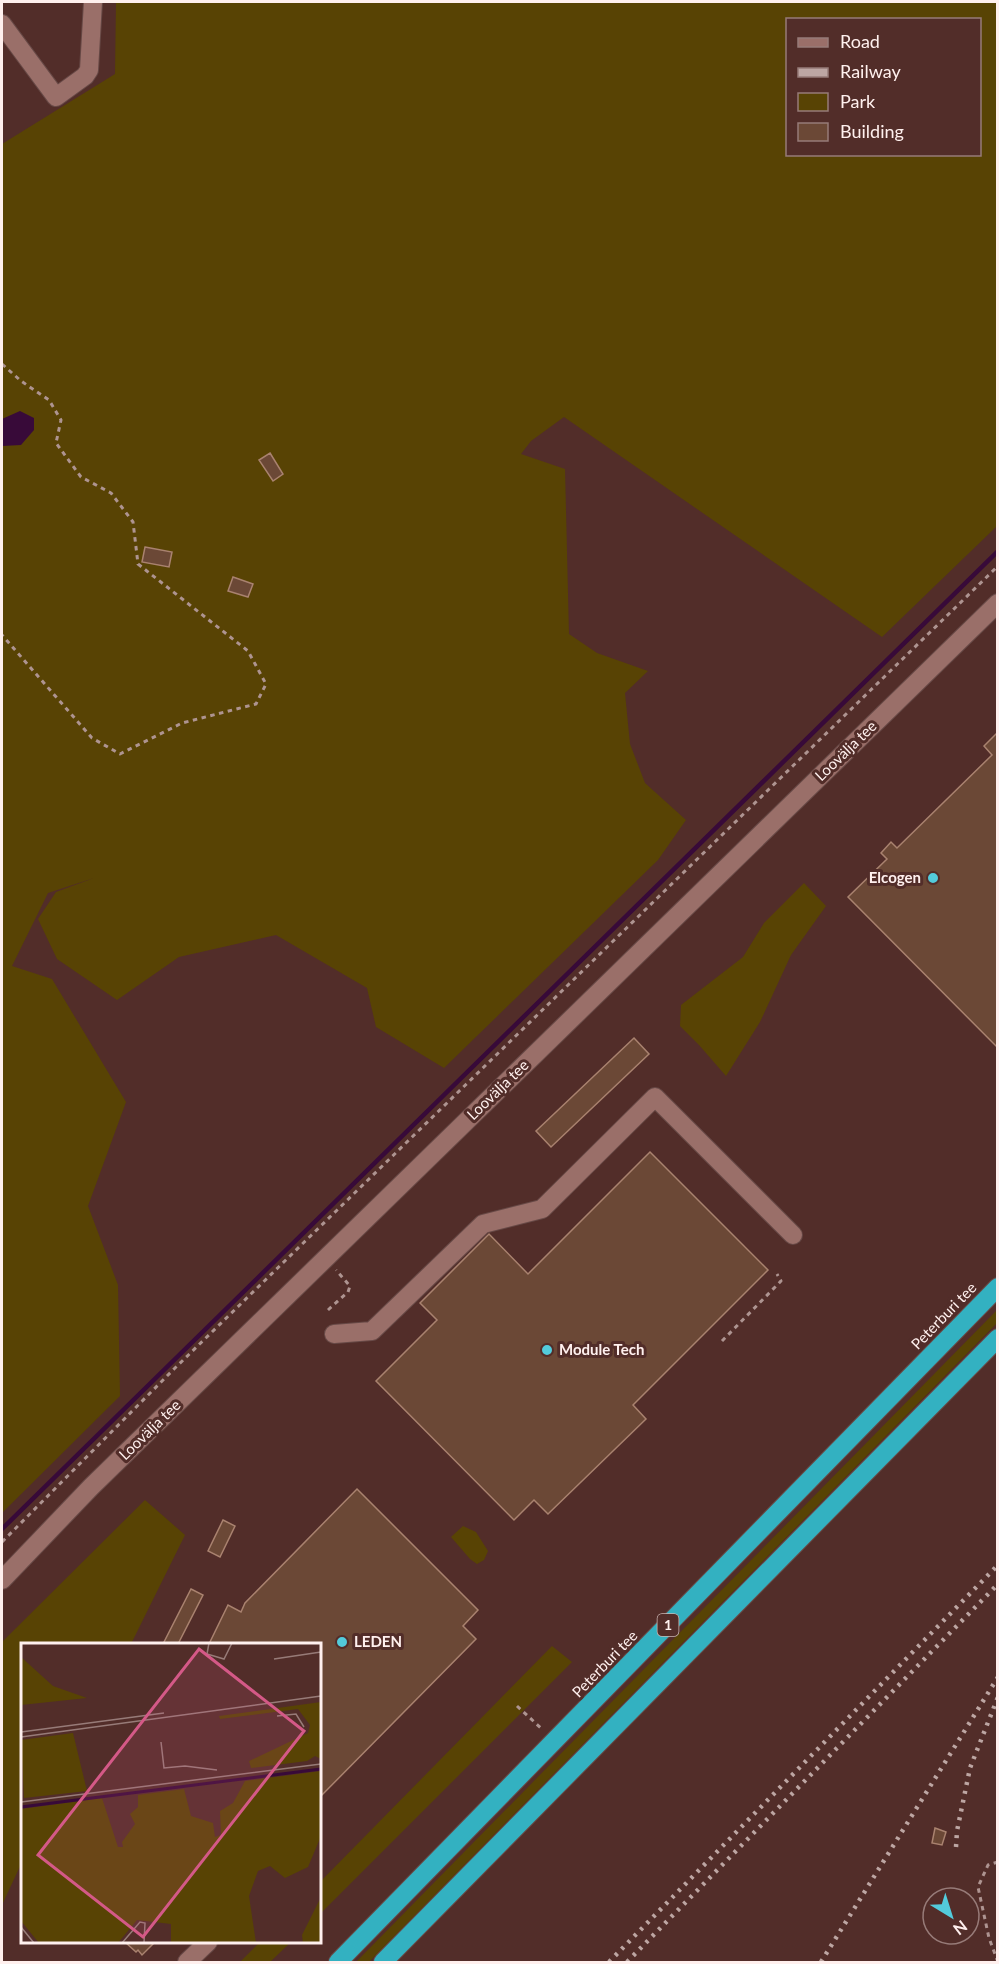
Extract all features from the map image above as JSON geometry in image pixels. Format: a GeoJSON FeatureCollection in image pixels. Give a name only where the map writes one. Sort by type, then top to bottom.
{"type":"FeatureCollection","features":[{"type":"Feature","properties":{"kind":"highway","name":"Peterburi tee"},"geometry":{"type":"LineString","coordinates":[[338,1962],[998,1287]]}},
{"type":"Feature","properties":{"kind":"highway","name":"1"},"geometry":{"type":"LineString","coordinates":[[383,1962],[998,1338]]}},
{"type":"Feature","properties":{"kind":"street"},"geometry":{"type":"LineString","coordinates":[[2,24],[56,97],[85,76],[89,70],[93,2]]}},
{"type":"Feature","properties":{"kind":"street","name":"Loovälja tee"},"geometry":{"type":"LineString","coordinates":[[2,1580],[91,1487],[998,603]]}},
{"type":"Feature","properties":{"kind":"street"},"geometry":{"type":"LineString","coordinates":[[334,1334],[372,1330],[483,1224],[542,1209],[655,1097],[793,1234]]}},
{"type":"Feature","properties":{"kind":"street"},"geometry":{"type":"LineString","coordinates":[[187,1962],[206,1943]]}},
{"type":"Feature","properties":{"kind":"path"},"geometry":{"type":"LineString","coordinates":[[2,364],[21,381],[49,400],[61,420],[56,443],[81,477],[111,493],[133,522],[138,564],[248,651],[266,684],[256,704],[182,723],[120,754],[92,738],[2,635]]}},
{"type":"Feature","properties":{"kind":"path"},"geometry":{"type":"LineString","coordinates":[[2,1542],[199,1345],[998,566]]}},
{"type":"Feature","properties":{"kind":"path"},"geometry":{"type":"LineString","coordinates":[[325,1259],[351,1286],[328,1310]]}},
{"type":"Feature","properties":{"kind":"path"},"geometry":{"type":"LineString","coordinates":[[722,1341],[781,1281],[777,1274]]}},
{"type":"Feature","properties":{"kind":"path"},"geometry":{"type":"LineString","coordinates":[[517,1706],[555,1742]]}},
{"type":"Feature","properties":{"kind":"path"},"geometry":{"type":"LineString","coordinates":[[998,1862],[988,1865],[978,1887],[989,1938],[998,1962]]}},
{"type":"Feature","properties":{"kind":"green space"},"geometry":{"type":"Polygon","coordinates":[[[116,2],[997,2],[997,526],[882,637],[564,417],[531,441],[521,454],[565,469],[569,634],[597,653],[648,671],[625,693],[630,744],[645,783],[686,820],[658,860],[444,1068],[376,1027],[367,988],[276,935],[179,957],[117,1000],[57,959],[38,919],[56,892],[94,878],[48,893],[12,966],[52,979],[126,1102],[88,1206],[118,1285],[120,1396],[2,1513],[2,144],[115,74],[116,2]]]}},
{"type":"Feature","properties":{"kind":"green space"},"geometry":{"type":"Polygon","coordinates":[[[804,883],[826,906],[791,955],[760,1022],[726,1076],[680,1026],[681,1005],[743,957],[764,923],[804,883]]]}},
{"type":"Feature","properties":{"kind":"green space"},"geometry":{"type":"Polygon","coordinates":[[[997,1310],[997,1323],[369,1962],[356,1962],[997,1310]]]}},
{"type":"Feature","properties":{"kind":"green space"},"geometry":{"type":"Polygon","coordinates":[[[145,1500],[185,1535],[131,1643],[21,1643],[21,1864],[2,1905],[2,1642],[145,1500]]]}},
{"type":"Feature","properties":{"kind":"green space"},"geometry":{"type":"Polygon","coordinates":[[[463,1526],[476,1532],[488,1551],[484,1560],[477,1564],[451,1537],[463,1526]]]}},
{"type":"Feature","properties":{"kind":"green space"},"geometry":{"type":"Polygon","coordinates":[[[552,1646],[572,1662],[321,1913],[321,1881],[552,1646]]]}},
{"type":"Feature","properties":{"kind":"green space"},"geometry":{"type":"Polygon","coordinates":[[[259,1943],[290,1943],[270,1962],[240,1962],[259,1943]]]}},
{"type":"Feature","properties":{"kind":"shaded area"},"geometry":{"type":"Polygon","coordinates":[[[20,411],[34,418],[34,430],[21,445],[2,446],[2,419],[20,411]]]}},
{"type":"Feature","properties":{"kind":"building"},"geometry":{"type":"Polygon","coordinates":[[[270,453],[283,474],[273,481],[259,460],[270,453]]]}},
{"type":"Feature","properties":{"kind":"building"},"geometry":{"type":"Polygon","coordinates":[[[145,547],[172,552],[169,567],[142,562],[145,547]]]}},
{"type":"Feature","properties":{"kind":"building"},"geometry":{"type":"Polygon","coordinates":[[[233,577],[253,584],[248,597],[228,591],[233,577]]]}},
{"type":"Feature","properties":{"kind":"building","name":"Elcogen"},"geometry":{"type":"Polygon","coordinates":[[[998,732],[998,1048],[848,897],[887,859],[881,853],[891,842],[897,848],[992,755],[984,746],[998,732]]]}},
{"type":"Feature","properties":{"kind":"building"},"geometry":{"type":"Polygon","coordinates":[[[634,1038],[649,1054],[551,1147],[536,1131],[634,1038]]]}},
{"type":"Feature","properties":{"kind":"building","name":"Module Tech"},"geometry":{"type":"Polygon","coordinates":[[[650,1152],[768,1270],[633,1405],[646,1419],[548,1514],[534,1500],[514,1520],[376,1381],[437,1320],[420,1303],[489,1234],[528,1274],[650,1152]]]}},
{"type":"Feature","properties":{"kind":"building","name":"LEDEN"},"geometry":{"type":"Polygon","coordinates":[[[357,1489],[478,1610],[463,1626],[476,1639],[321,1796],[321,1643],[209,1643],[228,1605],[241,1612],[245,1603],[357,1489]]]}},
{"type":"Feature","properties":{"kind":"building"},"geometry":{"type":"Polygon","coordinates":[[[223,1520],[235,1526],[220,1557],[208,1551],[223,1520]]]}},
{"type":"Feature","properties":{"kind":"building"},"geometry":{"type":"Polygon","coordinates":[[[191,1589],[203,1595],[179,1643],[164,1643],[191,1589]]]}},
{"type":"Feature","properties":{"kind":"building"},"geometry":{"type":"Polygon","coordinates":[[[935,1828],[946,1832],[942,1845],[932,1843],[935,1828]]]}},
{"type":"Feature","properties":{"kind":"building"},"geometry":{"type":"Polygon","coordinates":[[[126,1943],[154,1943],[142,1955],[138,1950],[136,1952],[126,1943]]]}},
{"type":"Feature","properties":{"kind":"waterway"},"geometry":{"type":"LineString","coordinates":[[2,1529],[998,551]]}},
{"type":"Feature","properties":{"kind":"railway"},"geometry":{"type":"LineString","coordinates":[[609,1962],[998,1565]]}},
{"type":"Feature","properties":{"kind":"railway"},"geometry":{"type":"LineString","coordinates":[[627,1962],[998,1584]]}},
{"type":"Feature","properties":{"kind":"railway"},"geometry":{"type":"LineString","coordinates":[[821,1962],[998,1677]]}},
{"type":"Feature","properties":{"kind":"railway"},"geometry":{"type":"LineString","coordinates":[[956,1847],[957,1831],[970,1768],[998,1697]]}},
{"type":"Feature","properties":{"kind":"place","name":"Elcogen"},"geometry":{"type":"Point","coordinates":[933,878]}},
{"type":"Feature","properties":{"kind":"place","name":"Module Tech"},"geometry":{"type":"Point","coordinates":[547,1350]}},
{"type":"Feature","properties":{"kind":"place","name":"LEDEN"},"geometry":{"type":"Point","coordinates":[342,1642]}}]}
